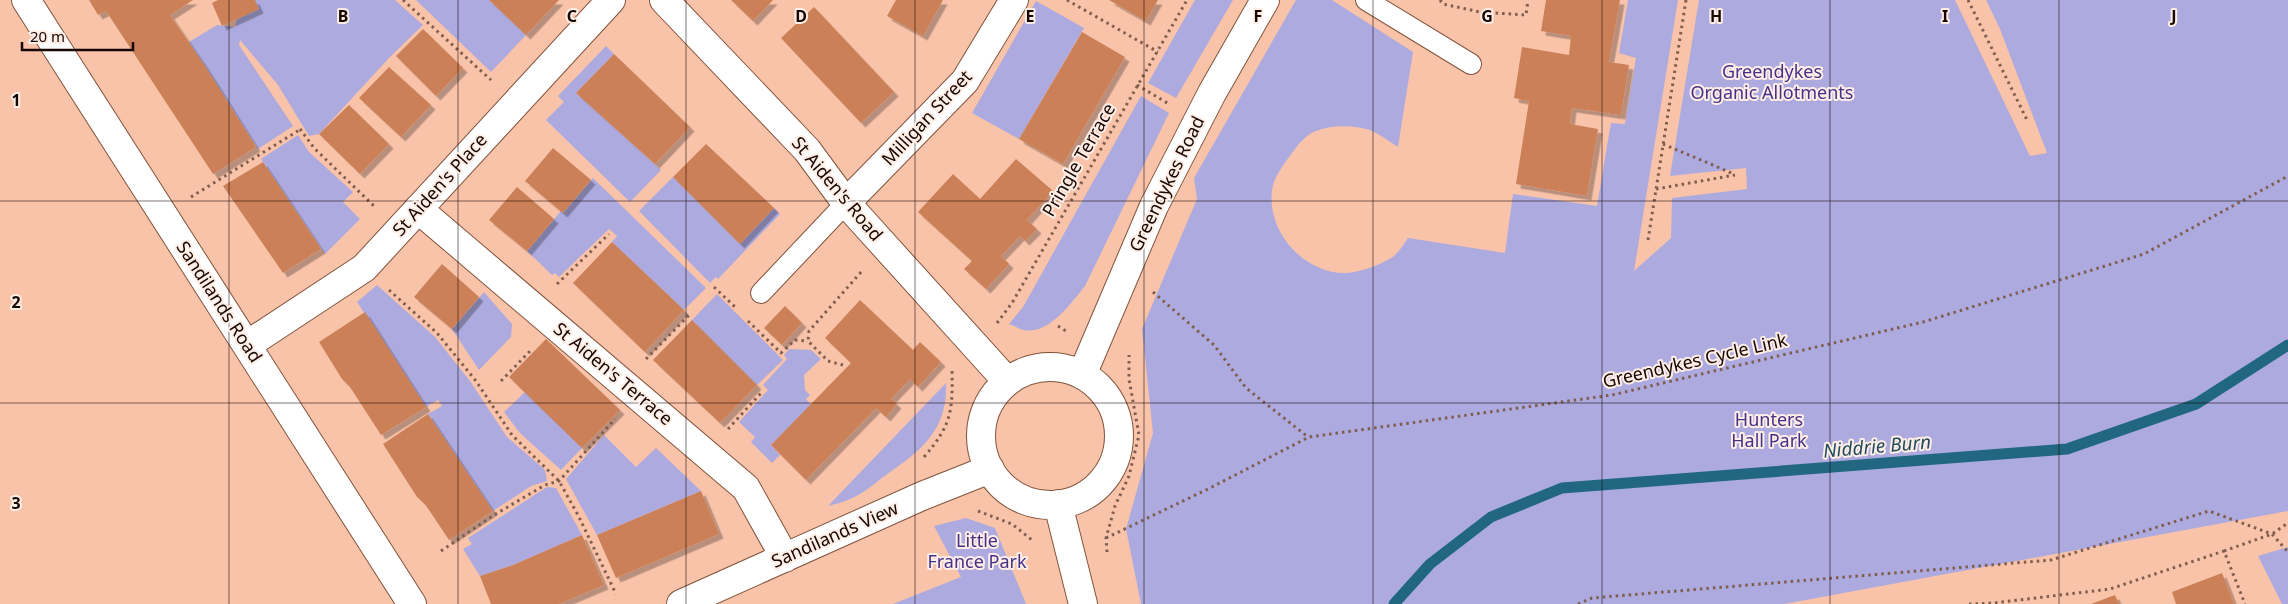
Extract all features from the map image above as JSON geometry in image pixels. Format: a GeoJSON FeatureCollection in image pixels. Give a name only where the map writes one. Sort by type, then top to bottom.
{"type":"FeatureCollection","features":[{"type":"Feature","properties":{"kind":"street","name":"Sandilands Road"},"geometry":{"type":"LineString","coordinates":[[26,0],[412,604]]}},
{"type":"Feature","properties":{"kind":"street","name":"St Aiden's Place"},"geometry":{"type":"LineString","coordinates":[[247,346],[364,268],[611,0]]}},
{"type":"Feature","properties":{"kind":"street","name":"St Aiden's Road"},"geometry":{"type":"LineString","coordinates":[[664,0],[807,150],[846,203],[1007,381]]}},
{"type":"Feature","properties":{"kind":"street","name":"Milligan Street"},"geometry":{"type":"LineString","coordinates":[[846,203],[965,81],[1014,0]]}},
{"type":"Feature","properties":{"kind":"street","name":"Greendykes Road"},"geometry":{"type":"LineString","coordinates":[[1082,374],[1154,206],[1198,120],[1265,0]]}},
{"type":"Feature","properties":{"kind":"street","name":"St Aiden's Terrace"},"geometry":{"type":"LineString","coordinates":[[418,209],[746,488],[785,558]]}},
{"type":"Feature","properties":{"kind":"street"},"geometry":{"type":"LineString","coordinates":[[1062,368],[1082,374],[1102,390],[1115,411],[1119,434],[1117,452],[1109,473],[1095,488],[1078,499],[1058,504],[1038,504],[1018,496],[1002,485],[990,469],[983,453],[981,437],[982,421],[988,405],[1007,381],[1032,369],[1062,368]]}},
{"type":"Feature","properties":{"kind":"street","name":"Sandilands View"},"geometry":{"type":"LineString","coordinates":[[681,604],[922,496],[990,469]]}},
{"type":"Feature","properties":{"kind":"street"},"geometry":{"type":"LineString","coordinates":[[1058,504],[1083,604]]}},
{"type":"Feature","properties":{"kind":"lane"},"geometry":{"type":"LineString","coordinates":[[1366,0],[1471,64]]}},
{"type":"Feature","properties":{"kind":"lane"},"geometry":{"type":"LineString","coordinates":[[761,293],[846,203]]}},
{"type":"Feature","properties":{"kind":"path"},"geometry":{"type":"LineString","coordinates":[[403,0],[516,102]]}},
{"type":"Feature","properties":{"kind":"path"},"geometry":{"type":"LineString","coordinates":[[1067,0],[1158,52]]}},
{"type":"Feature","properties":{"kind":"path","name":"Pringle Terrace"},"geometry":{"type":"LineString","coordinates":[[996,324],[1012,303],[1187,0]]}},
{"type":"Feature","properties":{"kind":"path"},"geometry":{"type":"LineString","coordinates":[[1440,0],[1443,4],[1480,12],[1526,15],[1528,0]]}},
{"type":"Feature","properties":{"kind":"path"},"geometry":{"type":"LineString","coordinates":[[1648,240],[1686,0]]}},
{"type":"Feature","properties":{"kind":"path"},"geometry":{"type":"LineString","coordinates":[[1968,0],[2027,120]]}},
{"type":"Feature","properties":{"kind":"path"},"geometry":{"type":"LineString","coordinates":[[1137,86],[1198,120]]}},
{"type":"Feature","properties":{"kind":"path"},"geometry":{"type":"LineString","coordinates":[[163,214],[300,128],[314,148],[398,231]]}},
{"type":"Feature","properties":{"kind":"path"},"geometry":{"type":"LineString","coordinates":[[1656,189],[1735,175],[1663,144]]}},
{"type":"Feature","properties":{"kind":"path","name":"Greendykes Cycle Link"},"geometry":{"type":"LineString","coordinates":[[1106,538],[1210,488],[1309,437],[1612,395],[1923,322],[2144,254],[2288,176]]}},
{"type":"Feature","properties":{"kind":"path"},"geometry":{"type":"LineString","coordinates":[[534,308],[609,234]]}},
{"type":"Feature","properties":{"kind":"path"},"geometry":{"type":"LineString","coordinates":[[808,341],[809,331],[884,246]]}},
{"type":"Feature","properties":{"kind":"path"},"geometry":{"type":"LineString","coordinates":[[364,268],[437,333],[476,381],[512,435],[559,481],[578,515],[616,594]]}},
{"type":"Feature","properties":{"kind":"path"},"geometry":{"type":"LineString","coordinates":[[714,287],[741,314]]}},
{"type":"Feature","properties":{"kind":"path"},"geometry":{"type":"LineString","coordinates":[[1151,291],[1214,345],[1246,388],[1309,437]]}},
{"type":"Feature","properties":{"kind":"path"},"geometry":{"type":"LineString","coordinates":[[441,551],[494,515],[545,485],[559,481],[691,314]]}},
{"type":"Feature","properties":{"kind":"path"},"geometry":{"type":"LineString","coordinates":[[748,320],[782,353],[794,340],[808,341],[828,361],[843,366]]}},
{"type":"Feature","properties":{"kind":"path"},"geometry":{"type":"LineString","coordinates":[[501,381],[555,325]]}},
{"type":"Feature","properties":{"kind":"path"},"geometry":{"type":"LineString","coordinates":[[1107,555],[1106,538],[1115,506],[1129,476],[1139,436],[1129,379],[1129,352]]}},
{"type":"Feature","properties":{"kind":"path"},"geometry":{"type":"LineString","coordinates":[[705,453],[762,392]]}},
{"type":"Feature","properties":{"kind":"path"},"geometry":{"type":"LineString","coordinates":[[1578,604],[1592,598],[2051,560],[2209,511],[2272,534],[2288,552]]}},
{"type":"Feature","properties":{"kind":"path"},"geometry":{"type":"LineString","coordinates":[[1970,604],[2110,589],[2272,534],[2288,523]]}},
{"type":"Feature","properties":{"kind":"path"},"geometry":{"type":"LineString","coordinates":[[2224,551],[2245,604]]}},
{"type":"Feature","properties":{"kind":"green space"},"geometry":{"type":"Polygon","coordinates":[[[255,0],[395,0],[423,25],[389,58],[319,134],[309,136],[278,85],[240,40],[239,45],[293,126],[258,149],[189,42],[217,25],[235,27],[237,18],[255,0]]]}},
{"type":"Feature","properties":{"kind":"green space"},"geometry":{"type":"Polygon","coordinates":[[[416,0],[489,0],[526,35],[491,72],[416,0]]]}},
{"type":"Feature","properties":{"kind":"green space"},"geometry":{"type":"Polygon","coordinates":[[[1195,0],[1233,0],[1176,98],[1148,83],[1195,0]]]}},
{"type":"Feature","properties":{"kind":"green space","name":"Hunters Hall Park"},"geometry":{"type":"Polygon","coordinates":[[[1296,0],[1332,0],[1413,52],[1398,147],[1372,131],[1356,127],[1338,126],[1320,130],[1306,137],[1299,144],[1278,173],[1274,182],[1272,206],[1282,235],[1291,247],[1302,258],[1315,266],[1329,271],[1350,273],[1374,266],[1391,258],[1408,238],[1505,253],[1513,194],[1597,206],[1611,123],[1625,124],[1636,58],[1619,53],[1628,0],[1678,0],[1634,271],[1671,238],[1672,198],[1747,189],[1746,168],[1670,176],[1699,0],[1955,0],[2030,156],[2047,153],[2000,29],[1986,0],[2288,0],[2288,511],[1784,604],[1141,604],[1126,529],[1153,433],[1142,329],[1197,199],[1194,178],[1296,0]]]}},
{"type":"Feature","properties":{"kind":"green space"},"geometry":{"type":"Polygon","coordinates":[[[1036,1],[1084,28],[1019,139],[972,113],[1036,1]]]}},
{"type":"Feature","properties":{"kind":"green space"},"geometry":{"type":"Polygon","coordinates":[[[606,46],[614,54],[576,93],[661,170],[630,202],[546,120],[564,102],[558,96],[606,46]]]}},
{"type":"Feature","properties":{"kind":"green space"},"geometry":{"type":"Polygon","coordinates":[[[1141,96],[1169,113],[1085,286],[1059,316],[1042,328],[1024,330],[1009,324],[1023,307],[1141,96]]]}},
{"type":"Feature","properties":{"kind":"green space"},"geometry":{"type":"Polygon","coordinates":[[[298,135],[309,152],[353,192],[343,202],[360,219],[325,254],[261,159],[298,135]]]}},
{"type":"Feature","properties":{"kind":"green space"},"geometry":{"type":"Polygon","coordinates":[[[673,177],[740,244],[774,208],[780,214],[718,279],[716,277],[710,283],[639,211],[673,177]]]}},
{"type":"Feature","properties":{"kind":"green space"},"geometry":{"type":"Polygon","coordinates":[[[593,178],[706,288],[684,310],[612,242],[617,236],[609,229],[559,277],[555,273],[552,275],[527,251],[561,211],[563,213],[593,178]]]}},
{"type":"Feature","properties":{"kind":"green space"},"geometry":{"type":"Polygon","coordinates":[[[377,285],[435,337],[470,381],[507,437],[545,470],[547,481],[531,486],[493,511],[428,414],[442,406],[438,400],[426,407],[357,302],[377,285]]]}},
{"type":"Feature","properties":{"kind":"green space"},"geometry":{"type":"Polygon","coordinates":[[[484,292],[512,324],[511,337],[479,370],[452,329],[484,292]]]}},
{"type":"Feature","properties":{"kind":"green space"},"geometry":{"type":"Polygon","coordinates":[[[717,294],[783,360],[757,385],[692,320],[717,294]]]}},
{"type":"Feature","properties":{"kind":"green space"},"geometry":{"type":"Polygon","coordinates":[[[789,349],[811,350],[821,359],[804,375],[805,390],[810,395],[806,399],[811,405],[771,445],[780,455],[772,463],[751,442],[755,437],[739,422],[768,390],[763,385],[787,359],[784,355],[789,349]]]}},
{"type":"Feature","properties":{"kind":"green space"},"geometry":{"type":"Polygon","coordinates":[[[946,383],[942,414],[930,438],[921,448],[860,494],[828,506],[946,383]]]}},
{"type":"Feature","properties":{"kind":"green space"},"geometry":{"type":"Polygon","coordinates":[[[525,392],[582,448],[561,470],[520,433],[504,412],[525,392]]]}},
{"type":"Feature","properties":{"kind":"green space"},"geometry":{"type":"Polygon","coordinates":[[[604,435],[636,467],[656,448],[701,491],[597,535],[566,479],[604,435]]]}},
{"type":"Feature","properties":{"kind":"green space"},"geometry":{"type":"Polygon","coordinates":[[[547,487],[556,488],[582,535],[513,565],[480,576],[463,549],[472,544],[468,538],[547,487]]]}},
{"type":"Feature","properties":{"kind":"green space","name":"Little France Park"},"geometry":{"type":"Polygon","coordinates":[[[966,518],[995,528],[1026,604],[893,604],[961,577],[934,526],[966,518]]]}},
{"type":"Feature","properties":{"kind":"green space"},"geometry":{"type":"Polygon","coordinates":[[[2288,547],[2288,604],[2282,604],[2258,556],[2288,547]]]}},
{"type":"Feature","properties":{"kind":"building"},"geometry":{"type":"Polygon","coordinates":[[[89,0],[193,0],[170,15],[256,147],[213,174],[106,11],[98,15],[89,0]]]}},
{"type":"Feature","properties":{"kind":"building"},"geometry":{"type":"Polygon","coordinates":[[[218,0],[255,0],[259,9],[222,26],[212,3],[218,0]]]}},
{"type":"Feature","properties":{"kind":"building"},"geometry":{"type":"Polygon","coordinates":[[[489,0],[559,0],[526,35],[489,0]]]}},
{"type":"Feature","properties":{"kind":"building"},"geometry":{"type":"Polygon","coordinates":[[[731,0],[773,0],[753,21],[731,0]]]}},
{"type":"Feature","properties":{"kind":"building"},"geometry":{"type":"Polygon","coordinates":[[[896,0],[943,0],[923,36],[887,16],[896,0]]]}},
{"type":"Feature","properties":{"kind":"building"},"geometry":{"type":"Polygon","coordinates":[[[1109,0],[1158,0],[1146,21],[1109,0]]]}},
{"type":"Feature","properties":{"kind":"building"},"geometry":{"type":"Polygon","coordinates":[[[1546,0],[1620,0],[1609,62],[1629,65],[1621,115],[1572,108],[1570,124],[1598,129],[1587,196],[1516,184],[1529,101],[1514,98],[1522,47],[1569,55],[1571,36],[1541,31],[1546,0]]]}},
{"type":"Feature","properties":{"kind":"building"},"geometry":{"type":"Polygon","coordinates":[[[814,7],[894,92],[861,123],[781,38],[814,7]]]}},
{"type":"Feature","properties":{"kind":"building"},"geometry":{"type":"Polygon","coordinates":[[[423,29],[463,68],[436,96],[396,56],[423,29]]]}},
{"type":"Feature","properties":{"kind":"building"},"geometry":{"type":"Polygon","coordinates":[[[1082,32],[1125,57],[1063,164],[1019,139],[1082,32]]]}},
{"type":"Feature","properties":{"kind":"building"},"geometry":{"type":"Polygon","coordinates":[[[614,54],[690,127],[655,164],[576,93],[614,54]]]}},
{"type":"Feature","properties":{"kind":"building"},"geometry":{"type":"Polygon","coordinates":[[[389,67],[431,105],[401,137],[359,98],[389,67]]]}},
{"type":"Feature","properties":{"kind":"building"},"geometry":{"type":"Polygon","coordinates":[[[349,105],[389,144],[360,174],[319,134],[349,105]]]}},
{"type":"Feature","properties":{"kind":"building"},"geometry":{"type":"Polygon","coordinates":[[[706,144],[774,208],[740,244],[673,177],[706,144]]]}},
{"type":"Feature","properties":{"kind":"building"},"geometry":{"type":"Polygon","coordinates":[[[553,148],[591,180],[563,213],[525,181],[553,148]]]}},
{"type":"Feature","properties":{"kind":"building"},"geometry":{"type":"Polygon","coordinates":[[[1016,159],[1053,191],[1027,220],[1037,229],[1025,241],[1020,236],[1001,256],[1009,264],[986,289],[964,269],[972,261],[918,212],[953,174],[980,199],[1016,159]]]}},
{"type":"Feature","properties":{"kind":"building"},"geometry":{"type":"Polygon","coordinates":[[[263,162],[321,249],[283,273],[223,186],[263,162]]]}},
{"type":"Feature","properties":{"kind":"building"},"geometry":{"type":"Polygon","coordinates":[[[517,187],[554,219],[527,251],[489,220],[517,187]]]}},
{"type":"Feature","properties":{"kind":"building"},"geometry":{"type":"Polygon","coordinates":[[[612,242],[684,310],[645,352],[573,283],[612,242]]]}},
{"type":"Feature","properties":{"kind":"building"},"geometry":{"type":"Polygon","coordinates":[[[442,264],[479,297],[452,329],[414,297],[442,264]]]}},
{"type":"Feature","properties":{"kind":"building"},"geometry":{"type":"Polygon","coordinates":[[[860,300],[913,350],[920,342],[941,362],[918,387],[910,379],[891,399],[897,404],[886,417],[876,408],[806,480],[771,445],[851,363],[825,338],[860,300]]]}},
{"type":"Feature","properties":{"kind":"building"},"geometry":{"type":"Polygon","coordinates":[[[785,306],[802,323],[782,345],[764,328],[785,306]]]}},
{"type":"Feature","properties":{"kind":"building"},"geometry":{"type":"Polygon","coordinates":[[[365,312],[426,407],[381,435],[319,342],[365,312]]]}},
{"type":"Feature","properties":{"kind":"building"},"geometry":{"type":"Polygon","coordinates":[[[692,320],[757,385],[720,423],[653,360],[692,320]]]}},
{"type":"Feature","properties":{"kind":"building"},"geometry":{"type":"Polygon","coordinates":[[[546,339],[620,410],[582,448],[509,377],[546,339]]]}},
{"type":"Feature","properties":{"kind":"building"},"geometry":{"type":"Polygon","coordinates":[[[428,414],[493,511],[449,540],[425,504],[417,497],[383,444],[428,414]]]}},
{"type":"Feature","properties":{"kind":"building"},"geometry":{"type":"Polygon","coordinates":[[[701,491],[719,534],[616,578],[597,535],[701,491]]]}},
{"type":"Feature","properties":{"kind":"building"},"geometry":{"type":"Polygon","coordinates":[[[582,535],[604,585],[559,604],[491,604],[480,576],[513,565],[582,535]]]}},
{"type":"Feature","properties":{"kind":"building"},"geometry":{"type":"Polygon","coordinates":[[[2222,573],[2234,604],[2176,604],[2172,592],[2222,573]]]}},
{"type":"Feature","properties":{"kind":"building"},"geometry":{"type":"Polygon","coordinates":[[[2115,595],[2119,604],[2091,604],[2115,595]]]}},
{"type":"Feature","properties":{"kind":"waterway","name":"Niddrie Burn"},"geometry":{"type":"LineString","coordinates":[[1394,604],[1430,564],[1491,517],[1562,488],[2067,449],[2196,404],[2288,345]]}},
{"type":"Feature","properties":{"kind":"park label","name":"Greendykes Organic Allotments"},"geometry":{"type":"Point","coordinates":[1772,82]}}]}
